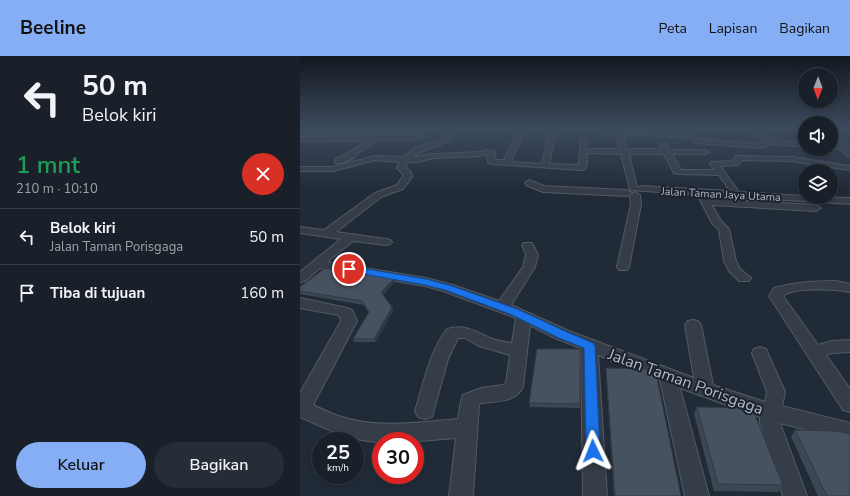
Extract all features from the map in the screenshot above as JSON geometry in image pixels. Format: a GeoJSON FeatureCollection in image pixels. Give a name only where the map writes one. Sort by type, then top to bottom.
{"type":"FeatureCollection","features":[{"type":"Feature","properties":{"kind":"street"},"geometry":{"type":"LineString","coordinates":[[336,162],[351,156],[359,149]]}},
{"type":"Feature","properties":{"kind":"street"},"geometry":{"type":"LineString","coordinates":[[327,233],[378,195],[400,187],[408,177],[408,174],[401,168],[401,166],[405,160],[421,149]]}},
{"type":"Feature","properties":{"kind":"street"},"geometry":{"type":"LineString","coordinates":[[507,163],[513,149]]}},
{"type":"Feature","properties":{"kind":"street"},"geometry":{"type":"LineString","coordinates":[[542,166],[548,149]]}},
{"type":"Feature","properties":{"kind":"street"},"geometry":{"type":"LineString","coordinates":[[666,149],[677,171],[679,172],[721,173]]}},
{"type":"Feature","properties":{"kind":"street"},"geometry":{"type":"LineString","coordinates":[[702,149],[721,173],[735,199],[816,208]]}},
{"type":"Feature","properties":{"kind":"street"},"geometry":{"type":"LineString","coordinates":[[300,169],[333,169],[372,159],[387,158],[417,160],[433,156],[490,152],[492,162],[581,168],[583,165],[584,151],[705,152]]}},
{"type":"Feature","properties":{"kind":"street"},"geometry":{"type":"LineString","coordinates":[[623,267],[636,204],[624,151]]}},
{"type":"Feature","properties":{"kind":"street"},"geometry":{"type":"LineString","coordinates":[[387,158],[398,152]]}},
{"type":"Feature","properties":{"kind":"street"},"geometry":{"type":"LineString","coordinates":[[714,164],[735,163],[740,158],[792,159],[850,168]]}},
{"type":"Feature","properties":{"kind":"street","name":"Jalan Taman Jaya Utama"},"geometry":{"type":"LineString","coordinates":[[542,166],[529,183],[543,189],[634,191],[735,199]]}},
{"type":"Feature","properties":{"kind":"street","name":"Jalan Taman Jaya Utama"},"geometry":{"type":"LineString","coordinates":[[634,191],[704,200],[735,199],[850,201]]}},
{"type":"Feature","properties":{"kind":"street"},"geometry":{"type":"LineString","coordinates":[[704,200],[717,222],[724,229],[730,261],[735,271],[744,278]]}},
{"type":"Feature","properties":{"kind":"street","name":"Jalan Taman Jaya Utama"},"geometry":{"type":"LineString","coordinates":[[798,205],[850,206]]}},
{"type":"Feature","properties":{"kind":"street"},"geometry":{"type":"LineString","coordinates":[[300,230],[386,242]]}},
{"type":"Feature","properties":{"kind":"street"},"geometry":{"type":"LineString","coordinates":[[300,278],[349,238]]}},
{"type":"Feature","properties":{"kind":"street"},"geometry":{"type":"LineString","coordinates":[[502,307],[529,267],[532,255],[528,245]]}},
{"type":"Feature","properties":{"kind":"street","name":"Jalan Taman Porisgaga"},"geometry":{"type":"LineString","coordinates":[[318,264],[426,282],[467,294],[524,316],[589,346],[705,390],[770,412],[850,432]]}},
{"type":"Feature","properties":{"kind":"street"},"geometry":{"type":"LineString","coordinates":[[850,288],[843,285],[788,288],[780,290],[776,296],[816,352],[850,404]]}},
{"type":"Feature","properties":{"kind":"street"},"geometry":{"type":"LineString","coordinates":[[300,303],[342,311],[346,314],[349,321],[300,408],[342,426],[386,433],[467,428]]}},
{"type":"Feature","properties":{"kind":"street"},"geometry":{"type":"LineString","coordinates":[[461,496],[469,405],[478,395],[505,394],[514,387],[524,316]]}},
{"type":"Feature","properties":{"kind":"street"},"geometry":{"type":"LineString","coordinates":[[693,325],[705,390]]}},
{"type":"Feature","properties":{"kind":"street"},"geometry":{"type":"LineString","coordinates":[[425,411],[438,365],[448,340],[453,333],[467,332],[486,342],[510,350],[519,351]]}},
{"type":"Feature","properties":{"kind":"street"},"geometry":{"type":"LineString","coordinates":[[589,346],[595,496]]}},
{"type":"Feature","properties":{"kind":"street"},"geometry":{"type":"LineString","coordinates":[[816,352],[832,347],[850,346]]}},
{"type":"Feature","properties":{"kind":"street"},"geometry":{"type":"LineString","coordinates":[[760,353],[776,392],[775,402],[770,412],[770,424],[795,496]]}},
{"type":"Feature","properties":{"kind":"street"},"geometry":{"type":"LineString","coordinates":[[668,376],[697,496]]}},
{"type":"Feature","properties":{"kind":"building"},"geometry":{"type":"Polygon","coordinates":[[[325,268],[394,279],[381,292],[392,307],[374,339],[353,339],[369,312],[362,301],[300,291],[300,287],[325,268]]]}},
{"type":"Feature","properties":{"kind":"building"},"geometry":{"type":"Polygon","coordinates":[[[537,349],[580,349],[580,404],[529,403],[537,349]]]}},
{"type":"Feature","properties":{"kind":"building"},"geometry":{"type":"Polygon","coordinates":[[[606,368],[645,369],[656,373],[681,496],[615,496],[606,368]]]}},
{"type":"Feature","properties":{"kind":"building"},"geometry":{"type":"Polygon","coordinates":[[[697,407],[752,408],[783,485],[718,484],[697,407]]]}},
{"type":"Feature","properties":{"kind":"building"},"geometry":{"type":"Polygon","coordinates":[[[795,430],[836,431],[850,434],[850,496],[827,496],[795,430]]]}},
{"type":"Feature","properties":{"kind":"route"},"geometry":{"type":"LineString","coordinates":[[349,269],[426,282],[473,296],[514,311],[589,346],[593,451]]}}]}
